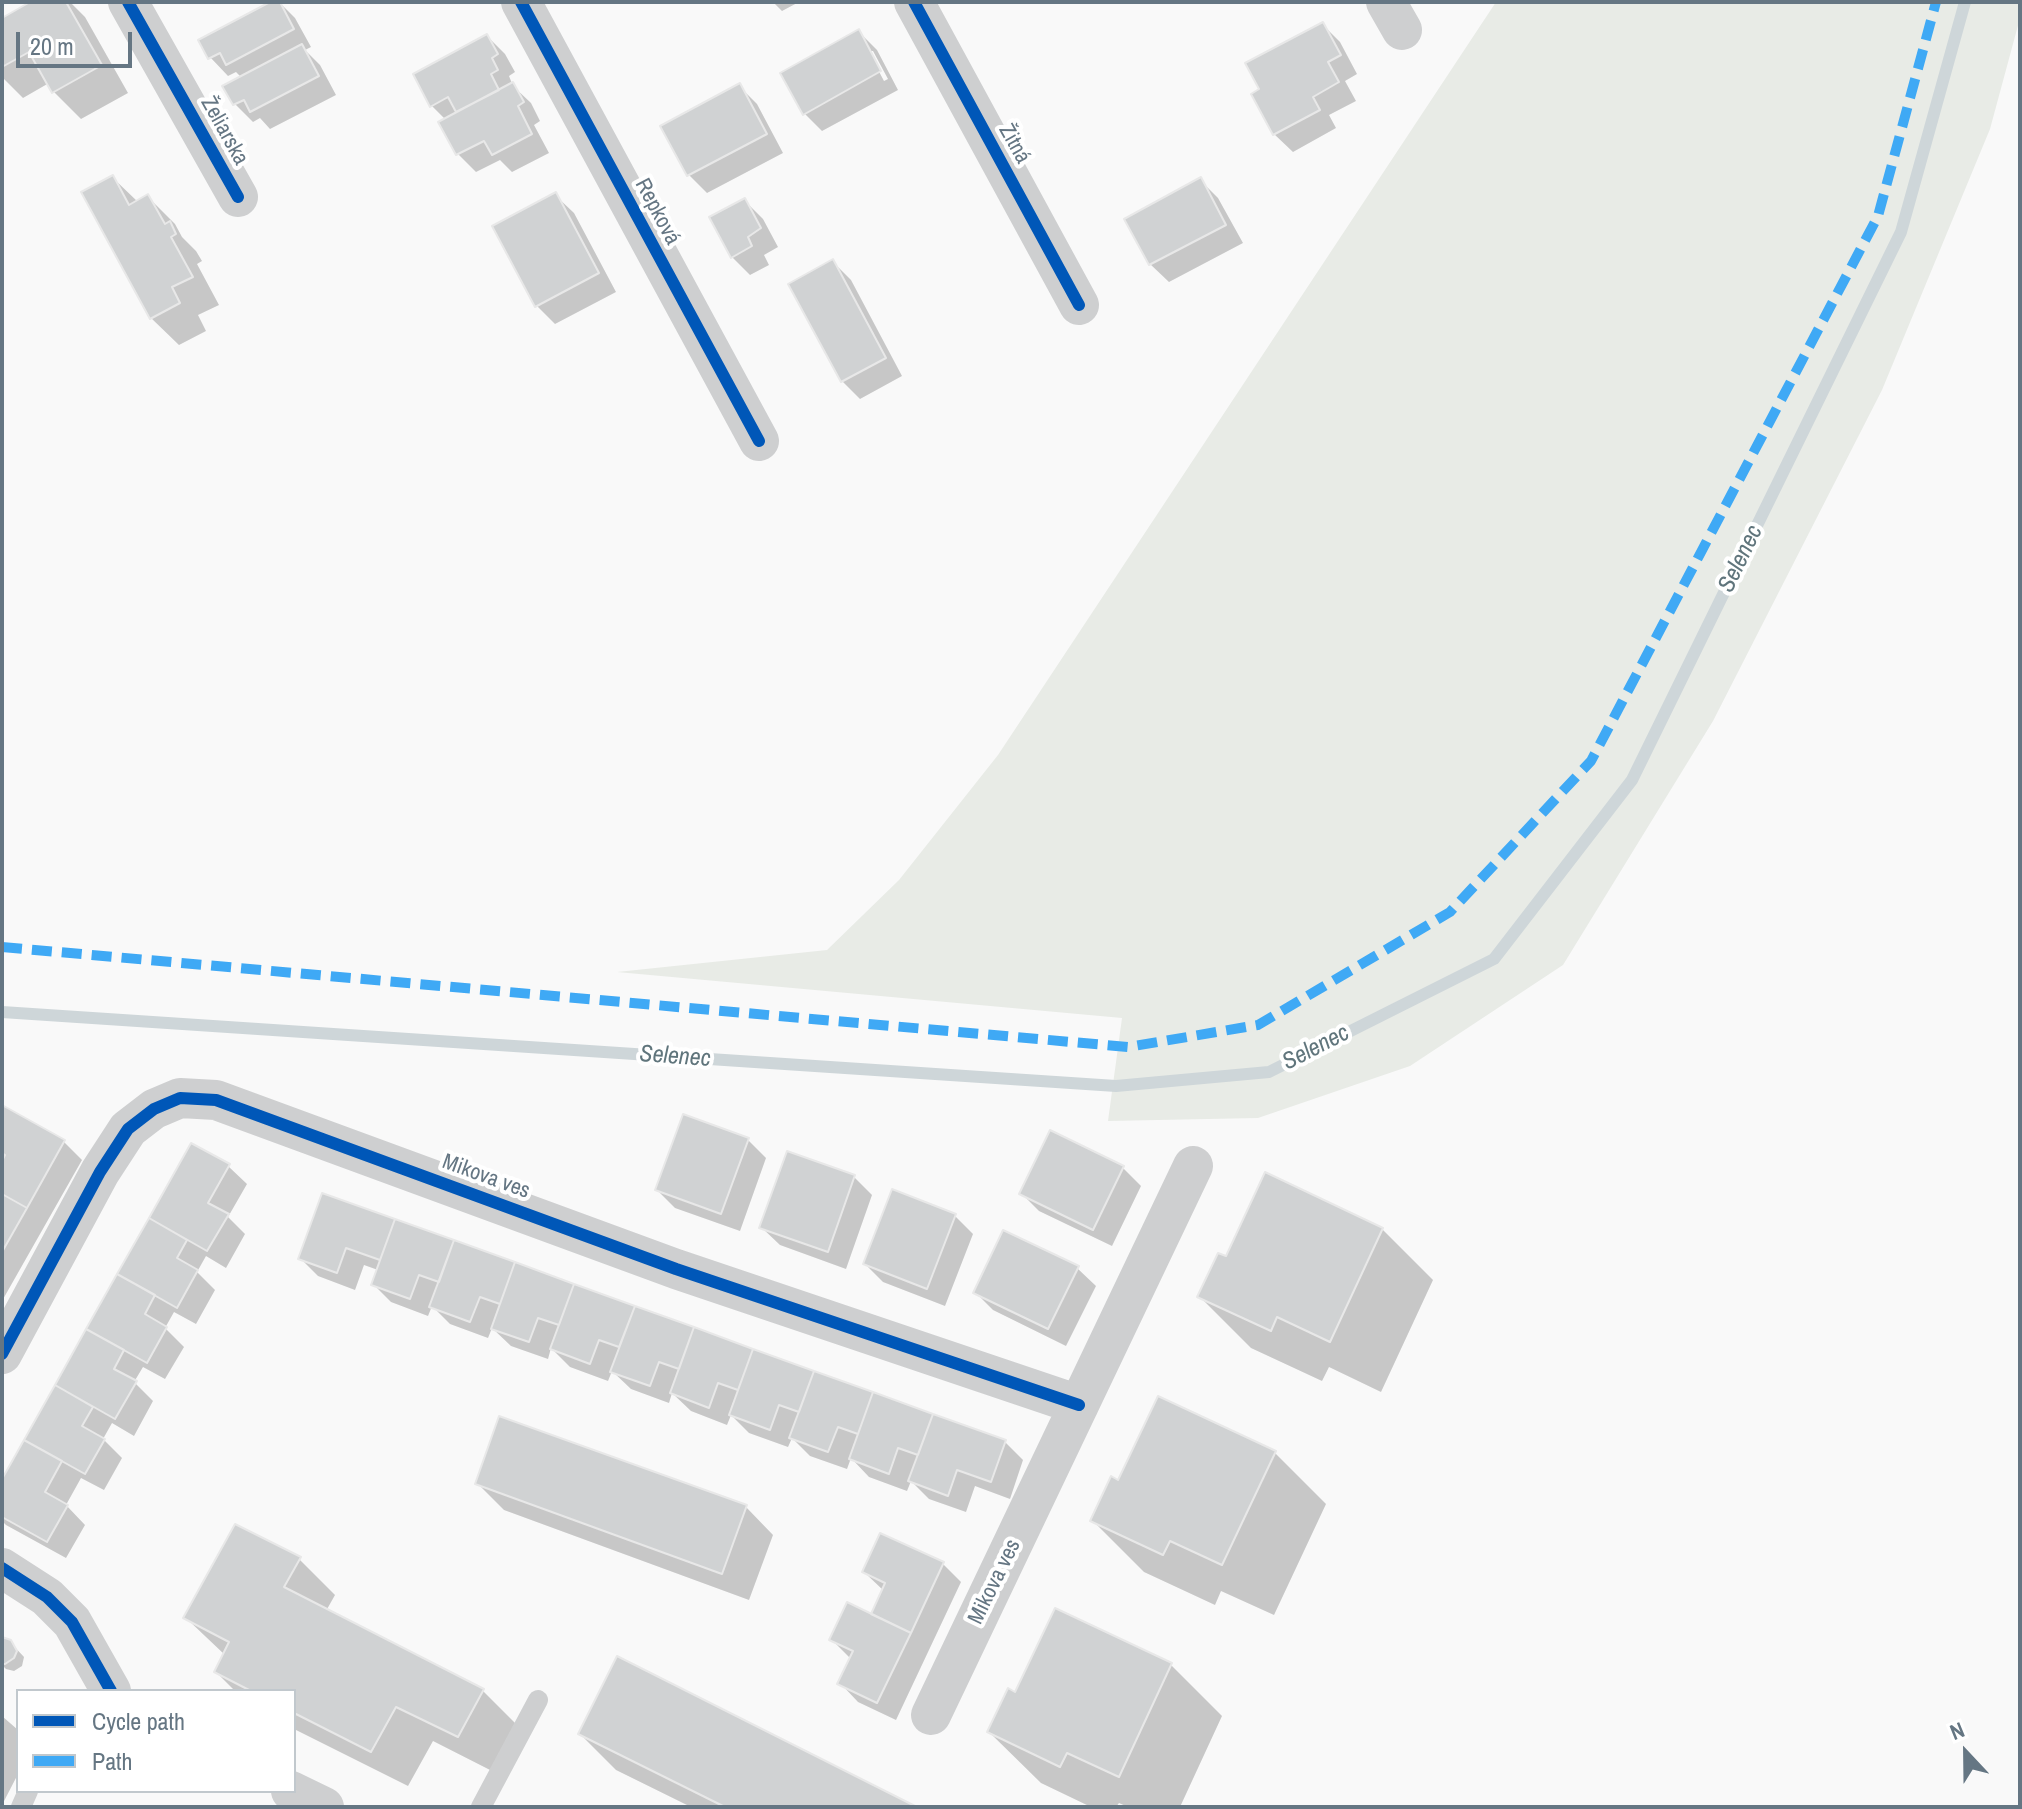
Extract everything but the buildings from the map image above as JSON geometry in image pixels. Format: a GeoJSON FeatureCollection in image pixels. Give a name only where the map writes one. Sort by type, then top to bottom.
{"type":"FeatureCollection","features":[{"type":"Feature","properties":{"kind":"street","name":"Želiarska"},"geometry":{"type":"LineString","coordinates":[[128,2],[238,197]]}},
{"type":"Feature","properties":{"kind":"street","name":"Repková"},"geometry":{"type":"LineString","coordinates":[[521,2],[759,441]]}},
{"type":"Feature","properties":{"kind":"street","name":"Žitná"},"geometry":{"type":"LineString","coordinates":[[914,2],[1079,305]]}},
{"type":"Feature","properties":{"kind":"street","name":"Mikova ves"},"geometry":{"type":"LineString","coordinates":[[2,1354],[100,1172],[128,1129],[154,1109],[180,1098],[216,1100],[676,1269],[1079,1405]]}},
{"type":"Feature","properties":{"kind":"street","name":"Mikova ves"},"geometry":{"type":"LineString","coordinates":[[931,1715],[1193,1166]]}},
{"type":"Feature","properties":{"kind":"street"},"geometry":{"type":"LineString","coordinates":[[2,1568],[47,1597],[72,1622],[103,1687]]}},
{"type":"Feature","properties":{"kind":"street"},"geometry":{"type":"LineString","coordinates":[[295,1793],[324,1807]]}},
{"type":"Feature","properties":{"kind":"lane"},"geometry":{"type":"LineString","coordinates":[[481,1807],[538,1700]]}},
{"type":"Feature","properties":{"kind":"shaded area"},"geometry":{"type":"Polygon","coordinates":[[[1496,2],[2020,2],[2020,18],[1990,129],[1882,390],[1713,721],[1563,965],[1410,1066],[1258,1118],[1108,1121],[1122,1018],[617,972],[827,950],[899,880],[998,755],[1496,2]]]}},
{"type":"Feature","properties":{"kind":"waterway","name":"Selenec"},"geometry":{"type":"LineString","coordinates":[[2,1012],[1116,1086],[1269,1072],[1494,959],[1632,780],[1901,232],[1965,2]]}},
{"type":"Feature","properties":{"kind":"marked path"},"geometry":{"type":"LineString","coordinates":[[2,947],[1128,1047],[1258,1025],[1450,912],[1591,761],[1878,216],[1936,2]]}},
{"type":"Feature","properties":{"kind":"cycle path"},"geometry":{"type":"LineString","coordinates":[[128,2],[238,197]]}},
{"type":"Feature","properties":{"kind":"cycle path"},"geometry":{"type":"LineString","coordinates":[[521,2],[759,441]]}},
{"type":"Feature","properties":{"kind":"cycle path"},"geometry":{"type":"LineString","coordinates":[[914,2],[1079,305]]}},
{"type":"Feature","properties":{"kind":"cycle path"},"geometry":{"type":"LineString","coordinates":[[2,1354],[100,1172],[128,1129],[154,1109],[180,1098],[216,1100],[676,1269],[1079,1405]]}},
{"type":"Feature","properties":{"kind":"cycle path"},"geometry":{"type":"LineString","coordinates":[[2,1568],[47,1597],[72,1622],[110,1689]]}}]}
